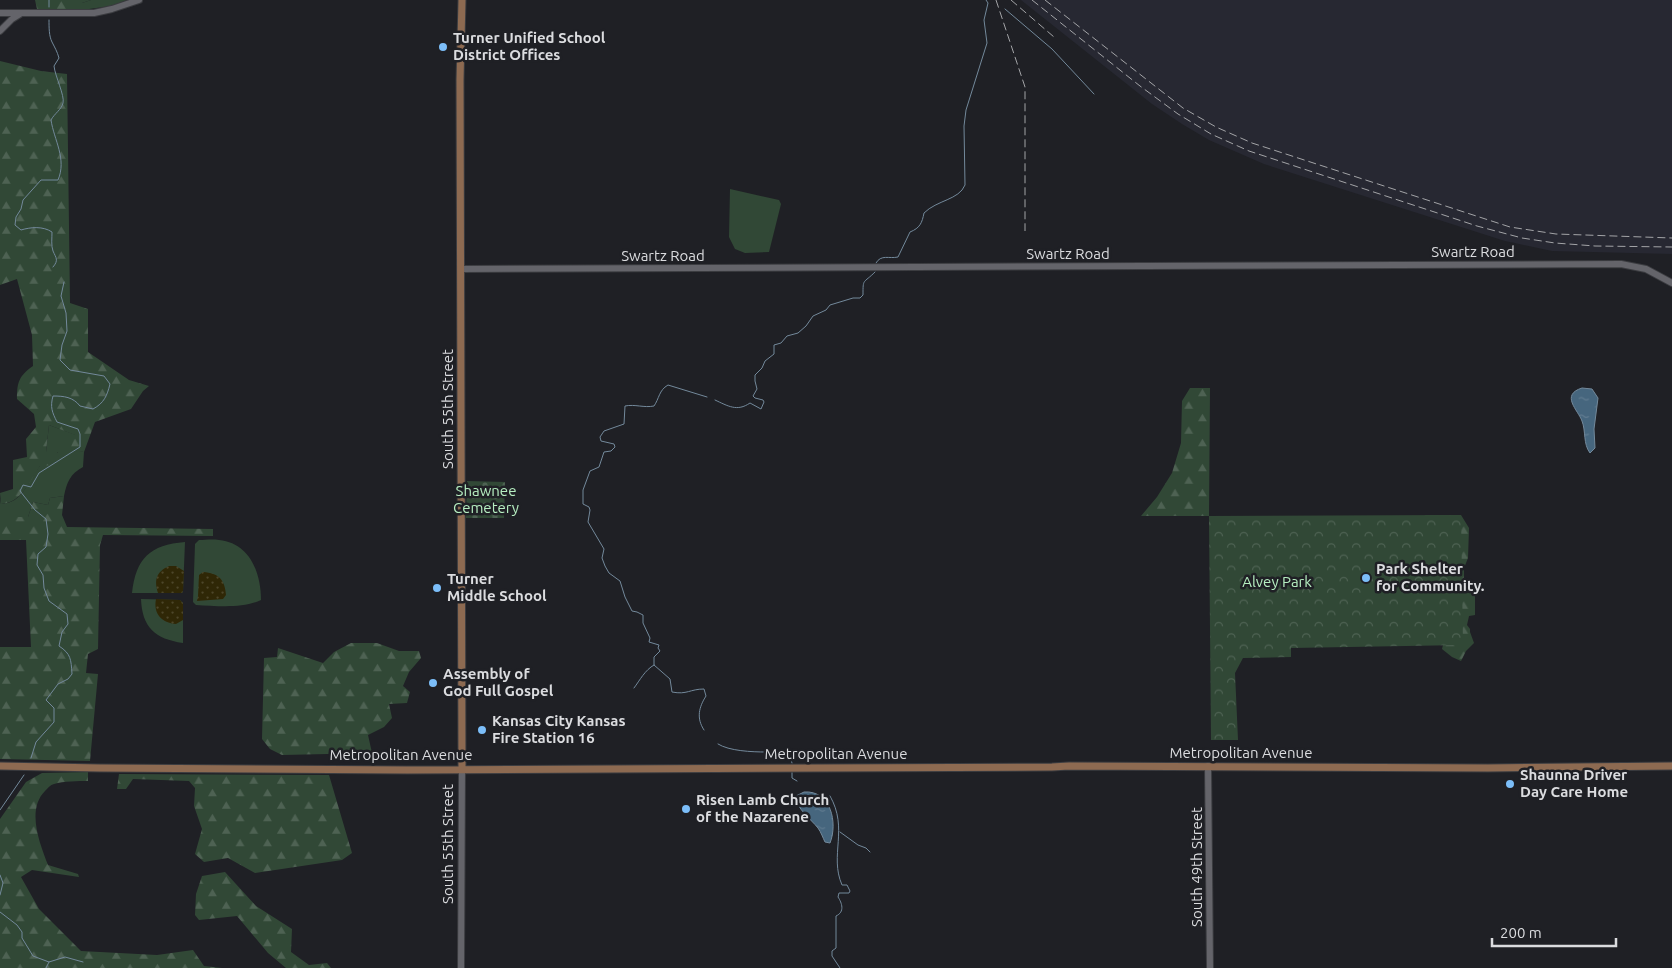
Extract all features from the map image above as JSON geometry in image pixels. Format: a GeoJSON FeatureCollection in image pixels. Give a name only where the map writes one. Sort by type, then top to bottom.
{"type":"FeatureCollection","features":[{"type":"Feature","properties":{"kind":"main road","name":"South 55th Street"},"geometry":{"type":"LineString","coordinates":[[462,0],[460,80],[462,769]]}},
{"type":"Feature","properties":{"kind":"main road","name":"Metropolitan Avenue"},"geometry":{"type":"LineString","coordinates":[[0,766],[462,769],[1208,766],[1488,768],[1672,766]]}},
{"type":"Feature","properties":{"kind":"street"},"geometry":{"type":"LineString","coordinates":[[0,14],[94,13],[139,0]]}},
{"type":"Feature","properties":{"kind":"street"},"geometry":{"type":"LineString","coordinates":[[0,31],[20,13]]}},
{"type":"Feature","properties":{"kind":"street","name":"Swartz Road"},"geometry":{"type":"LineString","coordinates":[[461,269],[1621,264],[1646,269],[1672,283]]}},
{"type":"Feature","properties":{"kind":"street","name":"South 49th Street"},"geometry":{"type":"LineString","coordinates":[[1208,766],[1210,968]]}},
{"type":"Feature","properties":{"kind":"street","name":"South 55th Street"},"geometry":{"type":"LineString","coordinates":[[461,968],[462,769]]}},
{"type":"Feature","properties":{"kind":"shaded area"},"geometry":{"type":"Polygon","coordinates":[[[1021,0],[1672,0],[1672,254],[1552,251],[1505,241],[1264,164],[1209,140],[1152,104],[1021,0]]]}},
{"type":"Feature","properties":{"kind":"green space"},"geometry":{"type":"Polygon","coordinates":[[[35,0],[91,0],[82,3],[82,10],[42,10],[37,9],[35,0]]]}},
{"type":"Feature","properties":{"kind":"green space"},"geometry":{"type":"Polygon","coordinates":[[[91,0],[127,0],[111,6],[82,10],[82,3],[91,0]]]}},
{"type":"Feature","properties":{"kind":"green space"},"geometry":{"type":"Polygon","coordinates":[[[0,61],[41,71],[67,74],[70,303],[88,309],[88,352],[129,380],[149,386],[143,391],[131,409],[95,422],[84,452],[70,450],[75,435],[49,425],[46,452],[58,451],[52,465],[40,466],[19,496],[8,503],[1,504],[0,493],[13,489],[13,460],[27,457],[26,439],[36,427],[34,414],[17,399],[20,380],[33,366],[32,335],[17,279],[0,285],[0,61]]]}},
{"type":"Feature","properties":{"kind":"green space"},"geometry":{"type":"Polygon","coordinates":[[[730,189],[779,200],[781,204],[769,252],[745,253],[735,249],[729,237],[730,189]]]}},
{"type":"Feature","properties":{"kind":"green space"},"geometry":{"type":"Polygon","coordinates":[[[1190,388],[1210,388],[1209,516],[1141,516],[1157,497],[1172,473],[1181,443],[1182,401],[1190,388]]]}},
{"type":"Feature","properties":{"kind":"green space"},"geometry":{"type":"Polygon","coordinates":[[[49,425],[76,435],[71,449],[84,452],[83,467],[70,479],[64,496],[50,498],[48,505],[33,502],[28,517],[0,517],[0,498],[1,504],[15,500],[24,491],[39,467],[58,452],[46,452],[49,425]]]}},
{"type":"Feature","properties":{"kind":"green space","name":"Shawnee Cemetery"},"geometry":{"type":"Polygon","coordinates":[[[467,481],[505,482],[504,518],[466,518],[467,481]]]}},
{"type":"Feature","properties":{"kind":"green space"},"geometry":{"type":"Polygon","coordinates":[[[64,496],[62,515],[67,527],[213,529],[213,536],[103,535],[100,545],[98,649],[88,654],[86,673],[98,674],[90,761],[0,759],[0,647],[31,647],[26,540],[0,540],[0,517],[28,517],[33,502],[48,505],[50,498],[64,496]]]}},
{"type":"Feature","properties":{"kind":"green space"},"geometry":{"type":"Polygon","coordinates":[[[1425,515],[1461,515],[1469,528],[1468,558],[1464,568],[1464,580],[1475,587],[1475,615],[1469,616],[1467,625],[1474,643],[1466,651],[1461,661],[1442,649],[1443,645],[1454,642],[1425,515]]]}},
{"type":"Feature","properties":{"kind":"green space","name":"Alvey Park"},"geometry":{"type":"Polygon","coordinates":[[[1461,515],[1463,645],[1291,648],[1291,657],[1243,658],[1235,673],[1238,740],[1211,740],[1209,516],[1461,515]]]}},
{"type":"Feature","properties":{"kind":"green space"},"geometry":{"type":"Polygon","coordinates":[[[199,540],[230,542],[246,553],[256,570],[261,600],[238,606],[196,605],[193,602],[195,544],[199,540]]]}},
{"type":"Feature","properties":{"kind":"green space"},"geometry":{"type":"Polygon","coordinates":[[[185,542],[182,593],[132,593],[137,571],[141,562],[147,556],[163,546],[185,542]]]}},
{"type":"Feature","properties":{"kind":"green space"},"geometry":{"type":"Polygon","coordinates":[[[141,599],[180,600],[183,603],[183,643],[165,638],[152,630],[144,617],[141,599]]]}},
{"type":"Feature","properties":{"kind":"green space"},"geometry":{"type":"Polygon","coordinates":[[[351,643],[377,643],[399,651],[419,651],[421,658],[409,672],[403,686],[410,692],[407,703],[389,704],[392,718],[384,727],[368,735],[372,753],[282,755],[270,749],[262,739],[264,658],[277,657],[278,648],[323,663],[334,652],[351,643]]]}},
{"type":"Feature","properties":{"kind":"green space"},"geometry":{"type":"Polygon","coordinates":[[[88,772],[88,781],[53,784],[39,799],[35,817],[36,827],[48,865],[78,874],[79,877],[32,870],[21,877],[39,909],[81,951],[157,955],[193,950],[204,966],[222,968],[0,968],[0,819],[26,782],[42,773],[88,772]]]}},
{"type":"Feature","properties":{"kind":"green space"},"geometry":{"type":"Polygon","coordinates":[[[119,774],[329,775],[352,853],[342,860],[255,873],[228,858],[204,862],[195,854],[202,829],[194,806],[195,788],[189,781],[133,779],[126,789],[117,789],[119,774]]]}},
{"type":"Feature","properties":{"kind":"green space"},"geometry":{"type":"Polygon","coordinates":[[[225,872],[256,906],[292,929],[291,952],[309,965],[327,963],[331,968],[286,968],[268,953],[237,916],[199,920],[195,915],[196,894],[202,876],[225,872]]]}},
{"type":"Feature","properties":{"kind":"sand"},"geometry":{"type":"Polygon","coordinates":[[[169,566],[176,566],[184,571],[182,593],[158,593],[157,577],[161,571],[169,566]]]}},
{"type":"Feature","properties":{"kind":"sand"},"geometry":{"type":"Polygon","coordinates":[[[203,572],[213,574],[223,581],[226,595],[223,599],[197,601],[199,575],[203,572]]]}},
{"type":"Feature","properties":{"kind":"sand"},"geometry":{"type":"Polygon","coordinates":[[[156,599],[180,600],[183,603],[183,620],[176,624],[163,620],[157,613],[156,599]]]}},
{"type":"Feature","properties":{"kind":"water"},"geometry":{"type":"Polygon","coordinates":[[[1582,388],[1592,389],[1598,398],[1594,429],[1595,448],[1590,453],[1586,446],[1582,421],[1571,399],[1576,391],[1582,388]]]}},
{"type":"Feature","properties":{"kind":"water"},"geometry":{"type":"Polygon","coordinates":[[[804,792],[821,796],[830,809],[833,826],[830,843],[825,842],[818,828],[798,805],[796,796],[804,792]]]}},
{"type":"Feature","properties":{"kind":"waterway"},"geometry":{"type":"LineString","coordinates":[[49,0],[49,7]]}},
{"type":"Feature","properties":{"kind":"waterway"},"geometry":{"type":"LineString","coordinates":[[876,263],[883,258],[898,257],[910,232],[920,225],[924,213],[935,205],[958,194],[965,185],[964,126],[966,110],[987,43],[984,20],[988,3],[986,0]]}},
{"type":"Feature","properties":{"kind":"waterway"},"geometry":{"type":"LineString","coordinates":[[1005,9],[1052,49],[1094,94]]}},
{"type":"Feature","properties":{"kind":"waterway"},"geometry":{"type":"LineString","coordinates":[[49,20],[50,37],[59,58],[54,66],[63,100],[61,107],[51,120],[61,157],[60,172],[58,180],[41,180],[23,200],[15,225],[21,230],[37,228],[52,232],[52,247],[56,257],[53,267]]}},
{"type":"Feature","properties":{"kind":"waterway"},"geometry":{"type":"LineString","coordinates":[[715,400],[737,408],[750,403],[761,409],[763,400],[753,396],[757,389],[755,375],[762,368],[765,361],[774,354],[774,345],[781,343],[787,336],[798,333],[813,316],[826,310],[830,305],[853,298],[860,298],[863,295],[864,282],[875,272]]}},
{"type":"Feature","properties":{"kind":"waterway"},"geometry":{"type":"LineString","coordinates":[[31,758],[36,742],[54,722],[54,708],[46,700],[58,684],[68,679],[72,674],[70,657],[59,646],[62,632],[68,624],[67,614],[49,601],[44,588],[43,575],[37,565],[38,554],[46,547],[48,534],[46,519],[35,510],[20,491],[23,485],[31,487],[39,473],[80,447],[78,429],[57,422],[52,409],[53,396],[68,398],[80,406],[93,409],[104,399],[110,384],[104,376],[70,370],[60,360],[62,345],[67,331],[66,313],[61,296],[64,282]]}},
{"type":"Feature","properties":{"kind":"waterway"},"geometry":{"type":"LineString","coordinates":[[704,730],[699,717],[700,708],[706,696],[704,689],[681,693],[672,692],[670,679],[654,665],[654,657],[660,651],[659,645],[649,642],[650,638],[643,623],[643,615],[632,611],[620,581],[609,573],[605,566],[602,558],[604,549],[588,522],[590,510],[589,507],[583,504],[583,490],[590,471],[599,467],[604,452],[611,451],[615,447],[614,444],[601,441],[600,437],[604,431],[624,424],[625,406],[654,406],[661,392],[668,385],[707,397]]}},
{"type":"Feature","properties":{"kind":"waterway"},"geometry":{"type":"LineString","coordinates":[[634,688],[645,672],[654,665]]}},
{"type":"Feature","properties":{"kind":"waterway"},"geometry":{"type":"LineString","coordinates":[[718,744],[741,751],[782,751],[789,756],[792,763]]}},
{"type":"Feature","properties":{"kind":"waterway"},"geometry":{"type":"LineString","coordinates":[[792,772],[792,778],[797,781]]}},
{"type":"Feature","properties":{"kind":"waterway"},"geometry":{"type":"LineString","coordinates":[[0,810],[24,775]]}},
{"type":"Feature","properties":{"kind":"waterway"},"geometry":{"type":"LineString","coordinates":[[830,796],[838,820],[837,863],[839,874],[842,885],[847,885],[850,891],[849,893],[839,893],[838,897],[842,910],[836,916],[836,948],[832,951],[832,956],[840,968]]}},
{"type":"Feature","properties":{"kind":"waterway"},"geometry":{"type":"LineString","coordinates":[[840,832],[870,852]]}},
{"type":"Feature","properties":{"kind":"waterway"},"geometry":{"type":"LineString","coordinates":[[0,875],[3,883],[0,895]]}},
{"type":"Feature","properties":{"kind":"waterway"},"geometry":{"type":"LineString","coordinates":[[0,912],[17,925],[22,932],[22,938],[33,956],[49,962],[65,957],[83,962]]}},
{"type":"Feature","properties":{"kind":"waterway"},"geometry":{"type":"LineString","coordinates":[[46,968],[49,962]]}},
{"type":"Feature","properties":{"kind":"railway"},"geometry":{"type":"LineString","coordinates":[[996,0],[1025,87],[1025,231]]}},
{"type":"Feature","properties":{"kind":"railway"},"geometry":{"type":"LineString","coordinates":[[1011,0],[1054,37]]}},
{"type":"Feature","properties":{"kind":"railway"},"geometry":{"type":"LineString","coordinates":[[1032,0],[1178,114],[1211,134],[1249,151],[1477,226],[1522,238],[1595,246],[1672,247]]}},
{"type":"Feature","properties":{"kind":"railway"},"geometry":{"type":"LineString","coordinates":[[1045,0],[1183,108],[1216,127],[1252,143],[1510,227],[1556,234],[1672,238]]}},
{"type":"Feature","properties":{"kind":"place","name":"Turner Unified School District Offices"},"geometry":{"type":"Point","coordinates":[443,47]}},
{"type":"Feature","properties":{"kind":"place","name":"Park Shelter for Community."},"geometry":{"type":"Point","coordinates":[1366,578]}},
{"type":"Feature","properties":{"kind":"place","name":"Turner Middle School"},"geometry":{"type":"Point","coordinates":[437,588]}},
{"type":"Feature","properties":{"kind":"place","name":"Assembly of God Full Gospel"},"geometry":{"type":"Point","coordinates":[433,683]}},
{"type":"Feature","properties":{"kind":"place","name":"Kansas City Kansas Fire Station 16"},"geometry":{"type":"Point","coordinates":[482,730]}},
{"type":"Feature","properties":{"kind":"place","name":"Shaunna Driver Day Care Home"},"geometry":{"type":"Point","coordinates":[1510,784]}},
{"type":"Feature","properties":{"kind":"place","name":"Risen Lamb Church of the Nazarene"},"geometry":{"type":"Point","coordinates":[686,809]}}]}
